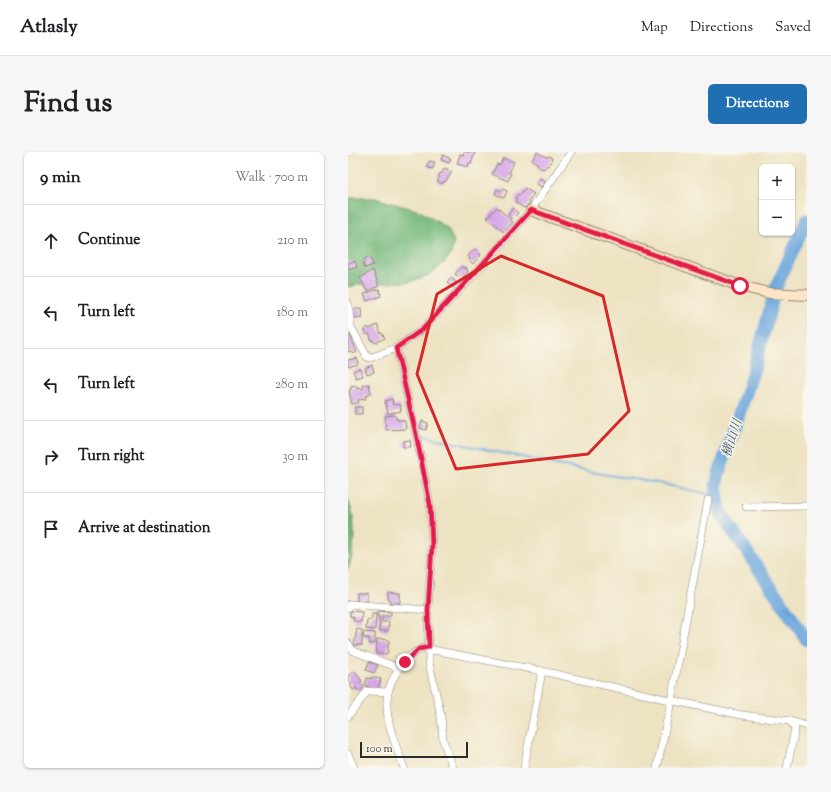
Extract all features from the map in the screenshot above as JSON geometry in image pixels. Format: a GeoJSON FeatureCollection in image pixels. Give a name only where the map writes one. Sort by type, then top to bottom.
{"type":"FeatureCollection","features":[{"type":"Feature","properties":{"kind":"street"},"geometry":{"type":"LineString","coordinates":[[348,303],[351,327],[366,357],[370,358],[396,348],[423,329],[492,254],[531,210],[572,152]]}},
{"type":"Feature","properties":{"kind":"street"},"geometry":{"type":"LineString","coordinates":[[531,210],[740,286],[769,293],[807,295]]}},
{"type":"Feature","properties":{"kind":"street"},"geometry":{"type":"LineString","coordinates":[[396,348],[416,434],[430,504],[432,545],[428,610],[429,663],[441,716],[443,740],[452,768]]}},
{"type":"Feature","properties":{"kind":"street"},"geometry":{"type":"LineString","coordinates":[[657,768],[671,701],[708,500]]}},
{"type":"Feature","properties":{"kind":"street"},"geometry":{"type":"LineString","coordinates":[[746,507],[807,506]]}},
{"type":"Feature","properties":{"kind":"street"},"geometry":{"type":"LineString","coordinates":[[348,608],[350,604],[428,610]]}},
{"type":"Feature","properties":{"kind":"street"},"geometry":{"type":"LineString","coordinates":[[348,642],[353,651],[399,668]]}},
{"type":"Feature","properties":{"kind":"street"},"geometry":{"type":"LineString","coordinates":[[404,768],[393,738],[387,709],[388,692],[399,668],[415,652],[423,647],[542,671],[671,701],[742,715],[790,721],[807,726]]}},
{"type":"Feature","properties":{"kind":"street"},"geometry":{"type":"LineString","coordinates":[[524,768],[542,671]]}},
{"type":"Feature","properties":{"kind":"street"},"geometry":{"type":"LineString","coordinates":[[348,716],[368,691],[388,692]]}},
{"type":"Feature","properties":{"kind":"street"},"geometry":{"type":"LineString","coordinates":[[787,768],[795,729],[790,721]]}},
{"type":"Feature","properties":{"kind":"street"},"geometry":{"type":"LineString","coordinates":[[348,754],[354,768]]}},
{"type":"Feature","properties":{"kind":"highlighted area"},"geometry":{"type":"Polygon","coordinates":[[[501,256],[603,296],[629,411],[588,454],[456,469],[417,374],[437,294],[501,256]]]}},
{"type":"Feature","properties":{"kind":"green space"},"geometry":{"type":"Polygon","coordinates":[[[348,198],[375,198],[420,211],[447,228],[454,241],[451,254],[442,265],[429,275],[410,282],[360,284],[348,287],[348,198]]]}},
{"type":"Feature","properties":{"kind":"green space"},"geometry":{"type":"Polygon","coordinates":[[[348,500],[353,516],[354,534],[352,553],[348,569],[348,500]]]}},
{"type":"Feature","properties":{"kind":"building"},"geometry":{"type":"Polygon","coordinates":[[[464,152],[475,152],[471,164],[469,163],[468,167],[457,164],[460,154],[463,155],[464,152]]]}},
{"type":"Feature","properties":{"kind":"building"},"geometry":{"type":"Polygon","coordinates":[[[537,152],[552,158],[549,166],[547,165],[544,169],[542,169],[537,166],[538,164],[532,160],[537,152]]]}},
{"type":"Feature","properties":{"kind":"building"},"geometry":{"type":"Polygon","coordinates":[[[443,155],[451,159],[449,163],[441,160],[443,155]]]}},
{"type":"Feature","properties":{"kind":"building"},"geometry":{"type":"Polygon","coordinates":[[[503,158],[514,162],[509,173],[511,174],[508,181],[492,174],[497,164],[500,165],[503,158]]]}},
{"type":"Feature","properties":{"kind":"building"},"geometry":{"type":"Polygon","coordinates":[[[429,161],[435,162],[433,169],[427,167],[429,161]]]}},
{"type":"Feature","properties":{"kind":"building"},"geometry":{"type":"Polygon","coordinates":[[[445,168],[452,172],[442,184],[437,181],[440,177],[438,176],[445,168]]]}},
{"type":"Feature","properties":{"kind":"building"},"geometry":{"type":"Polygon","coordinates":[[[540,178],[545,181],[542,187],[536,184],[540,178]]]}},
{"type":"Feature","properties":{"kind":"building"},"geometry":{"type":"Polygon","coordinates":[[[525,188],[534,194],[526,208],[524,208],[515,202],[517,199],[515,198],[518,194],[520,195],[525,188]]]}},
{"type":"Feature","properties":{"kind":"building"},"geometry":{"type":"Polygon","coordinates":[[[497,189],[507,191],[504,198],[495,194],[497,189]]]}},
{"type":"Feature","properties":{"kind":"building"},"geometry":{"type":"Polygon","coordinates":[[[497,207],[513,222],[504,232],[487,218],[497,207]]]}},
{"type":"Feature","properties":{"kind":"building"},"geometry":{"type":"Polygon","coordinates":[[[513,208],[518,213],[512,219],[508,215],[513,208]]]}},
{"type":"Feature","properties":{"kind":"building"},"geometry":{"type":"Polygon","coordinates":[[[475,249],[481,255],[473,264],[469,260],[470,259],[468,256],[475,249]]]}},
{"type":"Feature","properties":{"kind":"building"},"geometry":{"type":"Polygon","coordinates":[[[369,257],[373,265],[365,268],[363,263],[365,262],[364,259],[369,257]]]}},
{"type":"Feature","properties":{"kind":"building"},"geometry":{"type":"Polygon","coordinates":[[[355,261],[357,267],[348,270],[348,263],[355,261]]]}},
{"type":"Feature","properties":{"kind":"building"},"geometry":{"type":"Polygon","coordinates":[[[462,266],[464,269],[466,267],[468,272],[462,278],[455,274],[462,266]]]}},
{"type":"Feature","properties":{"kind":"building"},"geometry":{"type":"Polygon","coordinates":[[[373,270],[379,286],[367,291],[360,278],[373,270]]]}},
{"type":"Feature","properties":{"kind":"building"},"geometry":{"type":"Polygon","coordinates":[[[451,278],[457,283],[453,288],[447,283],[451,278]]]}},
{"type":"Feature","properties":{"kind":"building"},"geometry":{"type":"Polygon","coordinates":[[[379,289],[381,296],[367,301],[364,294],[379,289]]]}},
{"type":"Feature","properties":{"kind":"building"},"geometry":{"type":"Polygon","coordinates":[[[353,309],[361,309],[362,318],[353,318],[353,309]]]}},
{"type":"Feature","properties":{"kind":"building"},"geometry":{"type":"Polygon","coordinates":[[[378,325],[381,334],[382,333],[385,338],[375,343],[373,340],[372,341],[369,333],[366,335],[364,330],[368,327],[369,329],[378,325]]]}},
{"type":"Feature","properties":{"kind":"building"},"geometry":{"type":"Polygon","coordinates":[[[350,335],[357,352],[353,354],[351,351],[348,352],[348,336],[350,335]]]}},
{"type":"Feature","properties":{"kind":"building"},"geometry":{"type":"Polygon","coordinates":[[[357,358],[358,364],[348,367],[348,360],[357,358]]]}},
{"type":"Feature","properties":{"kind":"building"},"geometry":{"type":"Polygon","coordinates":[[[372,365],[374,372],[367,374],[365,368],[372,365]]]}},
{"type":"Feature","properties":{"kind":"building"},"geometry":{"type":"Polygon","coordinates":[[[360,368],[363,376],[356,378],[353,371],[360,368]]]}},
{"type":"Feature","properties":{"kind":"building"},"geometry":{"type":"Polygon","coordinates":[[[369,384],[371,394],[365,396],[366,399],[358,400],[359,403],[352,404],[349,391],[351,390],[350,387],[357,386],[357,389],[364,388],[363,385],[369,384]]]}},
{"type":"Feature","properties":{"kind":"building"},"geometry":{"type":"Polygon","coordinates":[[[392,399],[393,405],[400,404],[401,411],[388,414],[385,401],[392,399]]]}},
{"type":"Feature","properties":{"kind":"building"},"geometry":{"type":"Polygon","coordinates":[[[355,407],[362,407],[362,414],[355,414],[355,407]]]}},
{"type":"Feature","properties":{"kind":"building"},"geometry":{"type":"Polygon","coordinates":[[[395,415],[397,420],[405,421],[406,429],[386,430],[385,416],[395,415]]]}},
{"type":"Feature","properties":{"kind":"building"},"geometry":{"type":"Polygon","coordinates":[[[422,421],[428,423],[426,430],[420,428],[422,421]]]}},
{"type":"Feature","properties":{"kind":"building"},"geometry":{"type":"Polygon","coordinates":[[[410,440],[411,447],[403,447],[403,441],[410,440]]]}},
{"type":"Feature","properties":{"kind":"building"},"geometry":{"type":"Polygon","coordinates":[[[388,592],[400,593],[400,603],[390,603],[390,599],[388,599],[388,592]]]}},
{"type":"Feature","properties":{"kind":"building"},"geometry":{"type":"Polygon","coordinates":[[[357,593],[367,593],[367,601],[357,601],[357,593]]]}},
{"type":"Feature","properties":{"kind":"building"},"geometry":{"type":"Polygon","coordinates":[[[350,611],[362,612],[361,622],[353,621],[354,617],[350,616],[350,611]]]}},
{"type":"Feature","properties":{"kind":"building"},"geometry":{"type":"Polygon","coordinates":[[[377,611],[391,612],[391,616],[382,616],[382,622],[389,622],[388,631],[379,631],[380,622],[379,616],[377,616],[377,611]]]}},
{"type":"Feature","properties":{"kind":"building"},"geometry":{"type":"Polygon","coordinates":[[[372,614],[376,614],[375,630],[366,629],[367,620],[372,619],[372,614]]]}},
{"type":"Feature","properties":{"kind":"building"},"geometry":{"type":"Polygon","coordinates":[[[357,629],[362,630],[362,645],[354,645],[357,629]]]}},
{"type":"Feature","properties":{"kind":"building"},"geometry":{"type":"Polygon","coordinates":[[[364,632],[375,633],[375,644],[369,643],[369,638],[363,638],[364,632]]]}},
{"type":"Feature","properties":{"kind":"building"},"geometry":{"type":"Polygon","coordinates":[[[377,639],[389,640],[387,654],[376,654],[377,639]]]}},
{"type":"Feature","properties":{"kind":"building"},"geometry":{"type":"Polygon","coordinates":[[[369,662],[378,665],[374,673],[366,670],[369,662]]]}},
{"type":"Feature","properties":{"kind":"building"},"geometry":{"type":"Polygon","coordinates":[[[354,671],[362,681],[359,683],[364,687],[359,692],[356,688],[353,690],[351,683],[348,680],[348,676],[354,671]]]}},
{"type":"Feature","properties":{"kind":"building"},"geometry":{"type":"Polygon","coordinates":[[[371,677],[381,679],[378,689],[365,686],[367,678],[371,679],[371,677]]]}},
{"type":"Feature","properties":{"kind":"waterway","name":"横山川"},"geometry":{"type":"LineString","coordinates":[[807,220],[776,287],[753,372],[716,486],[720,512],[807,640]]}},
{"type":"Feature","properties":{"kind":"waterway"},"geometry":{"type":"LineString","coordinates":[[423,436],[596,473],[658,483],[717,496]]}},
{"type":"Feature","properties":{"kind":"route"},"geometry":{"type":"LineString","coordinates":[[405,662],[419,649],[429,647],[428,610],[432,545],[432,517],[428,489],[396,348],[423,329],[531,210],[740,286]]}}]}
